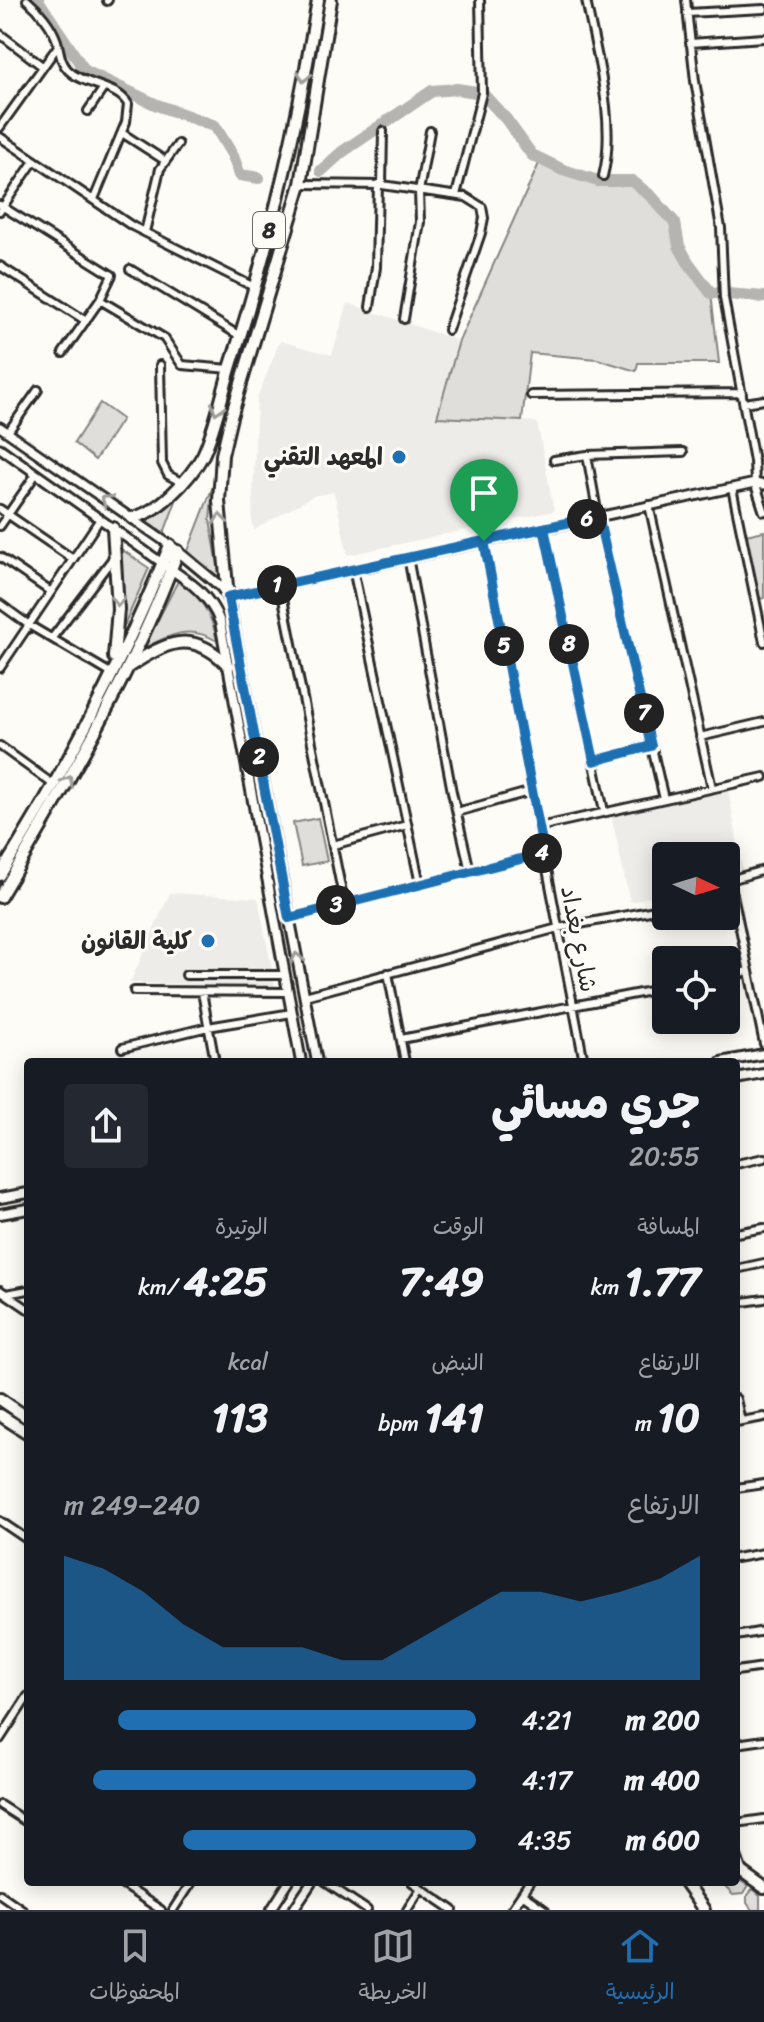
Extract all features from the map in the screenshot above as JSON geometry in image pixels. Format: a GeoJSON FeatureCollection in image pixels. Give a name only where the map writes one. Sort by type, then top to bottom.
{"type":"FeatureCollection","features":[{"type":"Feature","properties":{"kind":"highway","name":"8"},"geometry":{"type":"LineString","coordinates":[[181,482],[202,456],[240,336],[293,138],[318,0]]}},
{"type":"Feature","properties":{"kind":"highway","name":"8"},"geometry":{"type":"LineString","coordinates":[[228,597],[219,501],[222,455],[301,184],[331,0]]}},
{"type":"Feature","properties":{"kind":"highway"},"geometry":{"type":"LineString","coordinates":[[252,293],[267,304]]}},
{"type":"Feature","properties":{"kind":"highway"},"geometry":{"type":"LineString","coordinates":[[132,518],[156,508],[181,482]]}},
{"type":"Feature","properties":{"kind":"highway"},"geometry":{"type":"LineString","coordinates":[[112,674],[118,625],[113,528]]}},
{"type":"Feature","properties":{"kind":"highway"},"geometry":{"type":"LineString","coordinates":[[0,897],[66,786],[126,668],[174,548]]}},
{"type":"Feature","properties":{"kind":"highway"},"geometry":{"type":"LineString","coordinates":[[0,875],[54,785],[167,566]]}},
{"type":"Feature","properties":{"kind":"highway"},"geometry":{"type":"LineString","coordinates":[[126,668],[175,642],[192,642],[205,647],[229,666]]}},
{"type":"Feature","properties":{"kind":"highway"},"geometry":{"type":"LineString","coordinates":[[0,1399],[24,1415]]}},
{"type":"Feature","properties":{"kind":"highway"},"geometry":{"type":"LineString","coordinates":[[0,1415],[24,1430]]}},
{"type":"Feature","properties":{"kind":"highway"},"geometry":{"type":"LineString","coordinates":[[740,1871],[764,1888]]}},
{"type":"Feature","properties":{"kind":"highway"},"geometry":{"type":"LineString","coordinates":[[685,1886],[700,1908]]}},
{"type":"Feature","properties":{"kind":"main road"},"geometry":{"type":"LineString","coordinates":[[174,548],[221,587],[228,597],[316,1058]]}},
{"type":"Feature","properties":{"kind":"main road"},"geometry":{"type":"LineString","coordinates":[[167,566],[201,591],[215,611],[246,755],[300,1058]]}},
{"type":"Feature","properties":{"kind":"main road"},"geometry":{"type":"LineString","coordinates":[[261,839],[274,837]]}},
{"type":"Feature","properties":{"kind":"main road"},"geometry":{"type":"LineString","coordinates":[[740,1058],[764,1054]]}},
{"type":"Feature","properties":{"kind":"main road"},"geometry":{"type":"LineString","coordinates":[[740,1078],[764,1074]]}},
{"type":"Feature","properties":{"kind":"main road"},"geometry":{"type":"LineString","coordinates":[[0,1198],[24,1194]]}},
{"type":"Feature","properties":{"kind":"main road"},"geometry":{"type":"LineString","coordinates":[[0,1214],[24,1210]]}},
{"type":"Feature","properties":{"kind":"street"},"geometry":{"type":"LineString","coordinates":[[27,0],[43,17],[68,70],[122,96],[128,104],[122,133],[94,199]]}},
{"type":"Feature","properties":{"kind":"street"},"geometry":{"type":"LineString","coordinates":[[456,195],[482,93],[480,0]]}},
{"type":"Feature","properties":{"kind":"street"},"geometry":{"type":"LineString","coordinates":[[586,0],[606,115],[608,144],[603,176]]}},
{"type":"Feature","properties":{"kind":"street"},"geometry":{"type":"LineString","coordinates":[[686,0],[690,43],[721,228],[724,298],[755,483],[764,511]]}},
{"type":"Feature","properties":{"kind":"street"},"geometry":{"type":"LineString","coordinates":[[687,13],[764,9]]}},
{"type":"Feature","properties":{"kind":"street"},"geometry":{"type":"LineString","coordinates":[[0,34],[42,66]]}},
{"type":"Feature","properties":{"kind":"street"},"geometry":{"type":"LineString","coordinates":[[690,43],[764,38]]}},
{"type":"Feature","properties":{"kind":"street"},"geometry":{"type":"LineString","coordinates":[[0,127],[58,46]]}},
{"type":"Feature","properties":{"kind":"street"},"geometry":{"type":"LineString","coordinates":[[88,111],[103,89]]}},
{"type":"Feature","properties":{"kind":"street"},"geometry":{"type":"LineString","coordinates":[[370,307],[376,267],[383,131]]}},
{"type":"Feature","properties":{"kind":"street"},"geometry":{"type":"LineString","coordinates":[[404,319],[420,222],[419,191],[430,131]]}},
{"type":"Feature","properties":{"kind":"street"},"geometry":{"type":"LineString","coordinates":[[122,133],[164,160]]}},
{"type":"Feature","properties":{"kind":"street"},"geometry":{"type":"LineString","coordinates":[[0,137],[145,232],[252,293]]}},
{"type":"Feature","properties":{"kind":"street"},"geometry":{"type":"LineString","coordinates":[[145,232],[164,160],[178,144]]}},
{"type":"Feature","properties":{"kind":"street"},"geometry":{"type":"LineString","coordinates":[[34,161],[1,208],[111,273],[112,280],[63,353]]}},
{"type":"Feature","properties":{"kind":"street"},"geometry":{"type":"LineString","coordinates":[[301,184],[380,184],[456,195],[477,202],[482,207],[484,218],[448,330]]}},
{"type":"Feature","properties":{"kind":"street"},"geometry":{"type":"LineString","coordinates":[[0,266],[86,321]]}},
{"type":"Feature","properties":{"kind":"street"},"geometry":{"type":"LineString","coordinates":[[130,269],[240,336]]}},
{"type":"Feature","properties":{"kind":"street"},"geometry":{"type":"LineString","coordinates":[[100,300],[164,338],[182,365],[230,369]]}},
{"type":"Feature","properties":{"kind":"street"},"geometry":{"type":"LineString","coordinates":[[160,365],[162,463],[168,475],[181,482]]}},
{"type":"Feature","properties":{"kind":"street"},"geometry":{"type":"LineString","coordinates":[[8,432],[38,390]]}},
{"type":"Feature","properties":{"kind":"street"},"geometry":{"type":"LineString","coordinates":[[531,395],[742,393]]}},
{"type":"Feature","properties":{"kind":"street"},"geometry":{"type":"LineString","coordinates":[[744,403],[762,400],[763,409]]}},
{"type":"Feature","properties":{"kind":"street"},"geometry":{"type":"LineString","coordinates":[[0,427],[174,548]]}},
{"type":"Feature","properties":{"kind":"street"},"geometry":{"type":"LineString","coordinates":[[0,448],[167,566]]}},
{"type":"Feature","properties":{"kind":"street"},"geometry":{"type":"LineString","coordinates":[[554,460],[587,455],[683,452]]}},
{"type":"Feature","properties":{"kind":"street"},"geometry":{"type":"LineString","coordinates":[[587,455],[598,516],[664,799]]}},
{"type":"Feature","properties":{"kind":"street"},"geometry":{"type":"LineString","coordinates":[[0,526],[36,474]]}},
{"type":"Feature","properties":{"kind":"street"},"geometry":{"type":"LineString","coordinates":[[228,597],[649,505],[755,483],[764,485]]}},
{"type":"Feature","properties":{"kind":"street"},"geometry":{"type":"LineString","coordinates":[[732,488],[764,642]]}},
{"type":"Feature","properties":{"kind":"street"},"geometry":{"type":"LineString","coordinates":[[649,505],[712,788]]}},
{"type":"Feature","properties":{"kind":"street"},"geometry":{"type":"LineString","coordinates":[[0,509],[73,559]]}},
{"type":"Feature","properties":{"kind":"street"},"geometry":{"type":"LineString","coordinates":[[0,668],[100,519]]}},
{"type":"Feature","properties":{"kind":"street"},"geometry":{"type":"LineString","coordinates":[[544,528],[604,811]]}},
{"type":"Feature","properties":{"kind":"street","name":"شارع بغداد"},"geometry":{"type":"LineString","coordinates":[[484,541],[583,1058]]}},
{"type":"Feature","properties":{"kind":"street"},"geometry":{"type":"LineString","coordinates":[[52,638],[116,554]]}},
{"type":"Feature","properties":{"kind":"street"},"geometry":{"type":"LineString","coordinates":[[0,557],[51,592]]}},
{"type":"Feature","properties":{"kind":"street"},"geometry":{"type":"LineString","coordinates":[[408,557],[470,871]]}},
{"type":"Feature","properties":{"kind":"street"},"geometry":{"type":"LineString","coordinates":[[353,569],[420,884]]}},
{"type":"Feature","properties":{"kind":"street"},"geometry":{"type":"LineString","coordinates":[[280,584],[344,902]]}},
{"type":"Feature","properties":{"kind":"street"},"geometry":{"type":"LineString","coordinates":[[756,604],[764,602]]}},
{"type":"Feature","properties":{"kind":"street"},"geometry":{"type":"LineString","coordinates":[[0,604],[29,625],[112,674]]}},
{"type":"Feature","properties":{"kind":"street"},"geometry":{"type":"LineString","coordinates":[[0,649],[9,655]]}},
{"type":"Feature","properties":{"kind":"street"},"geometry":{"type":"LineString","coordinates":[[700,737],[764,722]]}},
{"type":"Feature","properties":{"kind":"street"},"geometry":{"type":"LineString","coordinates":[[594,761],[651,746]]}},
{"type":"Feature","properties":{"kind":"street"},"geometry":{"type":"LineString","coordinates":[[0,760],[3,749],[54,785]]}},
{"type":"Feature","properties":{"kind":"street"},"geometry":{"type":"LineString","coordinates":[[539,827],[764,777]]}},
{"type":"Feature","properties":{"kind":"street"},"geometry":{"type":"LineString","coordinates":[[457,812],[532,791]]}},
{"type":"Feature","properties":{"kind":"street"},"geometry":{"type":"LineString","coordinates":[[333,845],[407,825]]}},
{"type":"Feature","properties":{"kind":"street"},"geometry":{"type":"LineString","coordinates":[[289,918],[544,853]]}},
{"type":"Feature","properties":{"kind":"street"},"geometry":{"type":"LineString","coordinates":[[740,877],[764,870]]}},
{"type":"Feature","properties":{"kind":"street"},"geometry":{"type":"LineString","coordinates":[[305,996],[558,928],[652,911]]}},
{"type":"Feature","properties":{"kind":"street"},"geometry":{"type":"LineString","coordinates":[[739,930],[764,1044]]}},
{"type":"Feature","properties":{"kind":"street"},"geometry":{"type":"LineString","coordinates":[[740,973],[749,971]]}},
{"type":"Feature","properties":{"kind":"street"},"geometry":{"type":"LineString","coordinates":[[388,973],[404,1058]]}},
{"type":"Feature","properties":{"kind":"street"},"geometry":{"type":"LineString","coordinates":[[186,975],[285,975]]}},
{"type":"Feature","properties":{"kind":"street"},"geometry":{"type":"LineString","coordinates":[[134,991],[288,992]]}},
{"type":"Feature","properties":{"kind":"street"},"geometry":{"type":"LineString","coordinates":[[401,1039],[652,991]]}},
{"type":"Feature","properties":{"kind":"street"},"geometry":{"type":"LineString","coordinates":[[202,992],[214,1058]]}},
{"type":"Feature","properties":{"kind":"street"},"geometry":{"type":"LineString","coordinates":[[122,1048],[208,1027],[292,1013]]}},
{"type":"Feature","properties":{"kind":"street"},"geometry":{"type":"LineString","coordinates":[[740,1163],[764,1158]]}},
{"type":"Feature","properties":{"kind":"street"},"geometry":{"type":"LineString","coordinates":[[740,1232],[764,1228]]}},
{"type":"Feature","properties":{"kind":"street"},"geometry":{"type":"LineString","coordinates":[[740,1268],[764,1263]]}},
{"type":"Feature","properties":{"kind":"street"},"geometry":{"type":"LineString","coordinates":[[3,1292],[24,1290]]}},
{"type":"Feature","properties":{"kind":"street"},"geometry":{"type":"LineString","coordinates":[[3,1292],[24,1306]]}},
{"type":"Feature","properties":{"kind":"street"},"geometry":{"type":"LineString","coordinates":[[740,1302],[764,1299]]}},
{"type":"Feature","properties":{"kind":"street"},"geometry":{"type":"LineString","coordinates":[[740,1421],[764,1417]]}},
{"type":"Feature","properties":{"kind":"street"},"geometry":{"type":"LineString","coordinates":[[740,1487],[764,1484]]}},
{"type":"Feature","properties":{"kind":"street"},"geometry":{"type":"LineString","coordinates":[[0,1521],[24,1537]]}},
{"type":"Feature","properties":{"kind":"street"},"geometry":{"type":"LineString","coordinates":[[740,1557],[764,1553]]}},
{"type":"Feature","properties":{"kind":"street"},"geometry":{"type":"LineString","coordinates":[[740,1635],[764,1631]]}},
{"type":"Feature","properties":{"kind":"street"},"geometry":{"type":"LineString","coordinates":[[740,1670],[764,1667]]}},
{"type":"Feature","properties":{"kind":"street"},"geometry":{"type":"LineString","coordinates":[[0,1739],[24,1702]]}},
{"type":"Feature","properties":{"kind":"street"},"geometry":{"type":"LineString","coordinates":[[740,1743],[764,1740]]}},
{"type":"Feature","properties":{"kind":"street"},"geometry":{"type":"LineString","coordinates":[[0,1805],[24,1820]]}},
{"type":"Feature","properties":{"kind":"street"},"geometry":{"type":"LineString","coordinates":[[740,1822],[764,1819]]}},
{"type":"Feature","properties":{"kind":"street"},"geometry":{"type":"LineString","coordinates":[[124,1886],[161,1910]]}},
{"type":"Feature","properties":{"kind":"street"},"geometry":{"type":"LineString","coordinates":[[173,1910],[188,1886]]}},
{"type":"Feature","properties":{"kind":"street"},"geometry":{"type":"LineString","coordinates":[[276,1909],[287,1886]]}},
{"type":"Feature","properties":{"kind":"street"},"geometry":{"type":"LineString","coordinates":[[293,1910],[309,1886]]}},
{"type":"Feature","properties":{"kind":"street"},"geometry":{"type":"LineString","coordinates":[[331,1886],[367,1910]]}},
{"type":"Feature","properties":{"kind":"street"},"geometry":{"type":"LineString","coordinates":[[418,1886],[453,1910]]}},
{"type":"Feature","properties":{"kind":"street"},"geometry":{"type":"LineString","coordinates":[[511,1910],[527,1886]]}},
{"type":"Feature","properties":{"kind":"street"},"geometry":{"type":"LineString","coordinates":[[407,1910],[421,1888]]}},
{"type":"Feature","properties":{"kind":"street"},"geometry":{"type":"LineString","coordinates":[[0,1894],[23,1910]]}},
{"type":"Feature","properties":{"kind":"street"},"geometry":{"type":"LineString","coordinates":[[522,1894],[545,1910]]}},
{"type":"Feature","properties":{"kind":"shaded area"},"geometry":{"type":"Polygon","coordinates":[[[541,159],[598,181],[632,181],[652,197],[675,223],[679,246],[711,293],[719,363],[638,363],[636,371],[597,359],[530,353],[522,421],[437,417],[459,341],[541,159]]]}},
{"type":"Feature","properties":{"kind":"shaded area","name":"المعهد التقني"},"geometry":{"type":"Polygon","coordinates":[[[348,303],[459,341],[437,416],[537,422],[554,511],[348,555],[334,492],[313,496],[254,530],[257,398],[280,341],[332,355],[348,303]]]}},
{"type":"Feature","properties":{"kind":"shaded area"},"geometry":{"type":"Polygon","coordinates":[[[100,403],[122,419],[95,460],[74,443],[100,403]]]}},
{"type":"Feature","properties":{"kind":"shaded area"},"geometry":{"type":"Polygon","coordinates":[[[213,486],[210,520],[221,581],[188,551],[213,486]]]}},
{"type":"Feature","properties":{"kind":"shaded area"},"geometry":{"type":"Polygon","coordinates":[[[179,493],[164,533],[146,522],[179,493]]]}},
{"type":"Feature","properties":{"kind":"shaded area"},"geometry":{"type":"Polygon","coordinates":[[[764,531],[764,598],[760,599],[746,535],[764,531]]]}},
{"type":"Feature","properties":{"kind":"shaded area"},"geometry":{"type":"Polygon","coordinates":[[[121,549],[149,568],[122,631],[121,549]]]}},
{"type":"Feature","properties":{"kind":"shaded area"},"geometry":{"type":"Polygon","coordinates":[[[179,579],[204,606],[217,641],[198,633],[180,633],[143,649],[179,579]]]}},
{"type":"Feature","properties":{"kind":"shaded area"},"geometry":{"type":"Polygon","coordinates":[[[728,789],[738,842],[652,842],[652,896],[630,902],[611,814],[728,789]]]}},
{"type":"Feature","properties":{"kind":"shaded area"},"geometry":{"type":"Polygon","coordinates":[[[318,818],[327,861],[302,866],[293,823],[318,818]]]}},
{"type":"Feature","properties":{"kind":"shaded area","name":"كلية القانون"},"geometry":{"type":"Polygon","coordinates":[[[170,893],[258,898],[275,986],[130,983],[170,893]]]}},
{"type":"Feature","properties":{"kind":"shaded area"},"geometry":{"type":"Polygon","coordinates":[[[740,1882],[748,1886],[743,1894],[733,1895],[724,1886],[740,1886],[740,1882]]]}},
{"type":"Feature","properties":{"kind":"shaded area"},"geometry":{"type":"Polygon","coordinates":[[[752,1889],[760,1896],[760,1910],[752,1910],[747,1903],[747,1895],[752,1889]]]}},
{"type":"Feature","properties":{"kind":"waterway"},"geometry":{"type":"LineString","coordinates":[[38,0],[85,71],[157,105],[215,126],[240,175],[259,178]]}},
{"type":"Feature","properties":{"kind":"waterway"},"geometry":{"type":"LineString","coordinates":[[321,171],[342,152],[432,91],[457,89],[482,93],[532,155],[563,170],[598,181],[632,181],[652,197],[675,223],[679,246],[688,262],[711,293],[722,293]]}},
{"type":"Feature","properties":{"kind":"waterway"},"geometry":{"type":"LineString","coordinates":[[727,294],[764,297]]}},
{"type":"Feature","properties":{"kind":"place","name":"المعهد التقني"},"geometry":{"type":"Point","coordinates":[399,457]}},
{"type":"Feature","properties":{"kind":"place","name":"كلية القانون"},"geometry":{"type":"Point","coordinates":[208,941]}},
{"type":"Feature","properties":{"kind":"route"},"geometry":{"type":"LineString","coordinates":[[484,541],[228,597],[289,918],[544,853],[484,541],[598,516],[651,746],[594,761],[544,528],[484,541]]}}]}
